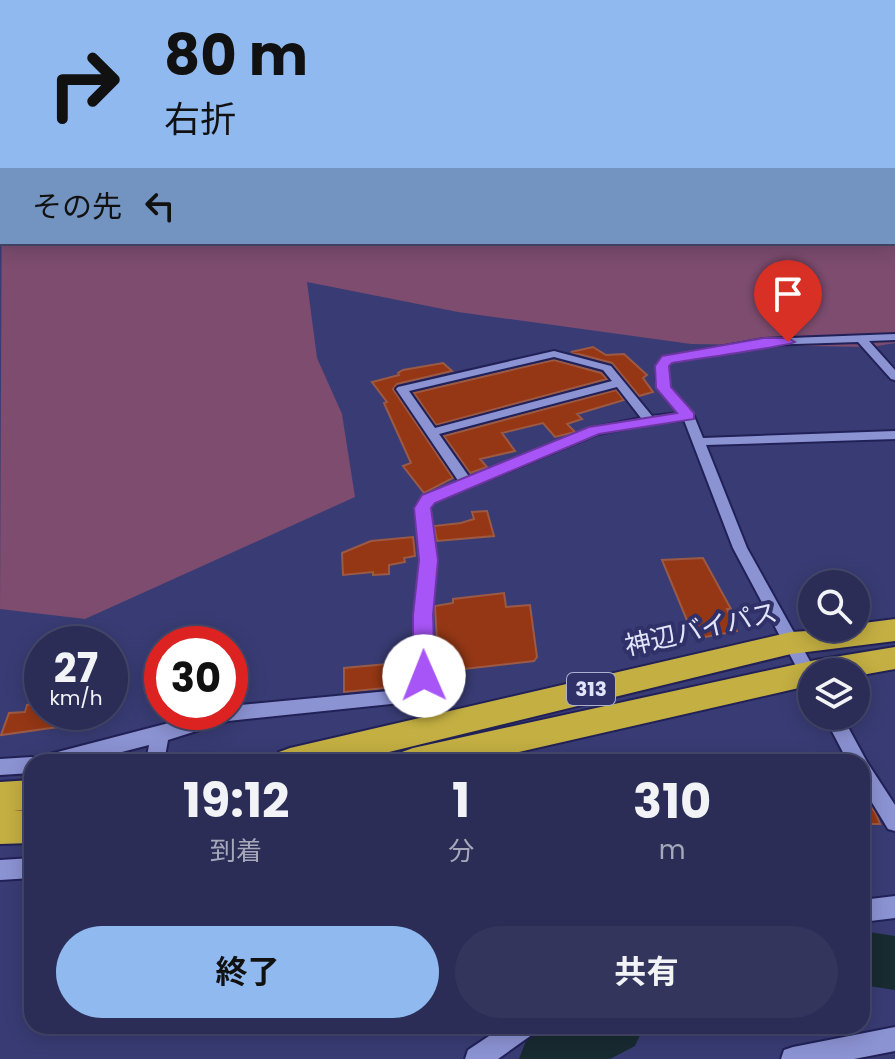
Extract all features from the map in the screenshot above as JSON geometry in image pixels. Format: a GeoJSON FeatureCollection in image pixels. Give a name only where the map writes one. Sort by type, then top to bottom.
{"type":"FeatureCollection","features":[{"type":"Feature","properties":{"kind":"highway","name":"神辺バイパス"},"geometry":{"type":"LineString","coordinates":[[324,754],[791,643],[895,630]]}},
{"type":"Feature","properties":{"kind":"highway","name":"313"},"geometry":{"type":"LineString","coordinates":[[870,663],[895,658]]}},
{"type":"Feature","properties":{"kind":"highway","name":"313"},"geometry":{"type":"LineString","coordinates":[[449,754],[798,677]]}},
{"type":"Feature","properties":{"kind":"highway"},"geometry":{"type":"LineString","coordinates":[[0,797],[24,796]]}},
{"type":"Feature","properties":{"kind":"highway"},"geometry":{"type":"LineString","coordinates":[[0,828],[24,827]]}},
{"type":"Feature","properties":{"kind":"street"},"geometry":{"type":"LineString","coordinates":[[801,658],[740,548],[688,416],[663,388],[662,366],[667,359],[764,342],[895,337]]}},
{"type":"Feature","properties":{"kind":"street"},"geometry":{"type":"LineString","coordinates":[[861,339],[895,377]]}},
{"type":"Feature","properties":{"kind":"street"},"geometry":{"type":"LineString","coordinates":[[466,482],[402,389],[554,354],[607,368],[649,420]]}},
{"type":"Feature","properties":{"kind":"street"},"geometry":{"type":"LineString","coordinates":[[432,432],[619,383]]}},
{"type":"Feature","properties":{"kind":"street"},"geometry":{"type":"LineString","coordinates":[[83,754],[228,714],[414,696],[422,688],[424,676],[423,615],[428,560],[422,508],[429,499],[595,431],[688,416]]}},
{"type":"Feature","properties":{"kind":"street"},"geometry":{"type":"LineString","coordinates":[[699,442],[895,435]]}},
{"type":"Feature","properties":{"kind":"street"},"geometry":{"type":"LineString","coordinates":[[841,730],[854,754]]}},
{"type":"Feature","properties":{"kind":"street"},"geometry":{"type":"LineString","coordinates":[[156,754],[160,735]]}},
{"type":"Feature","properties":{"kind":"street"},"geometry":{"type":"LineString","coordinates":[[0,767],[24,766]]}},
{"type":"Feature","properties":{"kind":"street"},"geometry":{"type":"LineString","coordinates":[[870,782],[895,822]]}},
{"type":"Feature","properties":{"kind":"street"},"geometry":{"type":"LineString","coordinates":[[0,870],[24,868]]}},
{"type":"Feature","properties":{"kind":"street"},"geometry":{"type":"LineString","coordinates":[[870,910],[895,907]]}},
{"type":"Feature","properties":{"kind":"street"},"geometry":{"type":"LineString","coordinates":[[477,1059],[513,1034]]}},
{"type":"Feature","properties":{"kind":"street"},"geometry":{"type":"LineString","coordinates":[[793,1059],[895,1039]]}},
{"type":"Feature","properties":{"kind":"shaded area"},"geometry":{"type":"Polygon","coordinates":[[[2,244],[895,244],[895,343],[871,347],[691,344],[458,312],[307,282],[317,358],[342,414],[355,497],[85,619],[0,609],[2,244]]]}},
{"type":"Feature","properties":{"kind":"building"},"geometry":{"type":"Polygon","coordinates":[[[593,347],[606,355],[624,354],[647,375],[643,378],[653,392],[639,396],[612,363],[571,352],[593,347]]]}},
{"type":"Feature","properties":{"kind":"building"},"geometry":{"type":"Polygon","coordinates":[[[554,360],[601,373],[607,379],[436,425],[414,393],[554,360]]]}},
{"type":"Feature","properties":{"kind":"building"},"geometry":{"type":"Polygon","coordinates":[[[443,363],[452,371],[397,384],[393,389],[453,478],[424,493],[403,466],[411,463],[384,403],[387,402],[372,382],[399,375],[403,370],[443,363]]]}},
{"type":"Feature","properties":{"kind":"building"},"geometry":{"type":"Polygon","coordinates":[[[616,390],[624,400],[577,414],[582,419],[567,424],[575,432],[555,437],[543,423],[502,433],[515,451],[480,459],[487,467],[470,473],[444,436],[616,390]]]}},
{"type":"Feature","properties":{"kind":"building"},"geometry":{"type":"Polygon","coordinates":[[[487,511],[494,536],[437,541],[434,526],[461,523],[474,519],[472,512],[487,511]]]}},
{"type":"Feature","properties":{"kind":"building"},"geometry":{"type":"Polygon","coordinates":[[[413,537],[415,556],[389,565],[389,574],[343,575],[342,553],[371,541],[413,537]]]}},
{"type":"Feature","properties":{"kind":"building"},"geometry":{"type":"Polygon","coordinates":[[[703,558],[731,609],[727,609],[737,631],[700,638],[695,630],[691,630],[662,560],[703,558]]]}},
{"type":"Feature","properties":{"kind":"building"},"geometry":{"type":"Polygon","coordinates":[[[504,593],[506,607],[530,605],[537,657],[534,661],[438,672],[434,642],[437,641],[435,606],[453,603],[453,599],[504,593]]]}},
{"type":"Feature","properties":{"kind":"building"},"geometry":{"type":"Polygon","coordinates":[[[409,662],[411,679],[405,679],[406,686],[344,692],[344,668],[409,662]]]}},
{"type":"Feature","properties":{"kind":"building"},"geometry":{"type":"Polygon","coordinates":[[[24,712],[24,730],[37,730],[1,735],[9,713],[24,712]]]}},
{"type":"Feature","properties":{"kind":"building"},"geometry":{"type":"Polygon","coordinates":[[[870,805],[876,814],[880,824],[870,824],[870,805]]]}},
{"type":"Feature","properties":{"kind":"waterway"},"geometry":{"type":"LineString","coordinates":[[870,959],[895,963]]}},
{"type":"Feature","properties":{"kind":"waterway"},"geometry":{"type":"LineString","coordinates":[[548,1059],[599,1034]]}},
{"type":"Feature","properties":{"kind":"route"},"geometry":{"type":"LineString","coordinates":[[424,676],[423,615],[428,560],[422,508],[429,499],[573,438],[649,420],[688,416],[663,388],[662,366],[667,359],[764,342],[788,342]]}}]}
